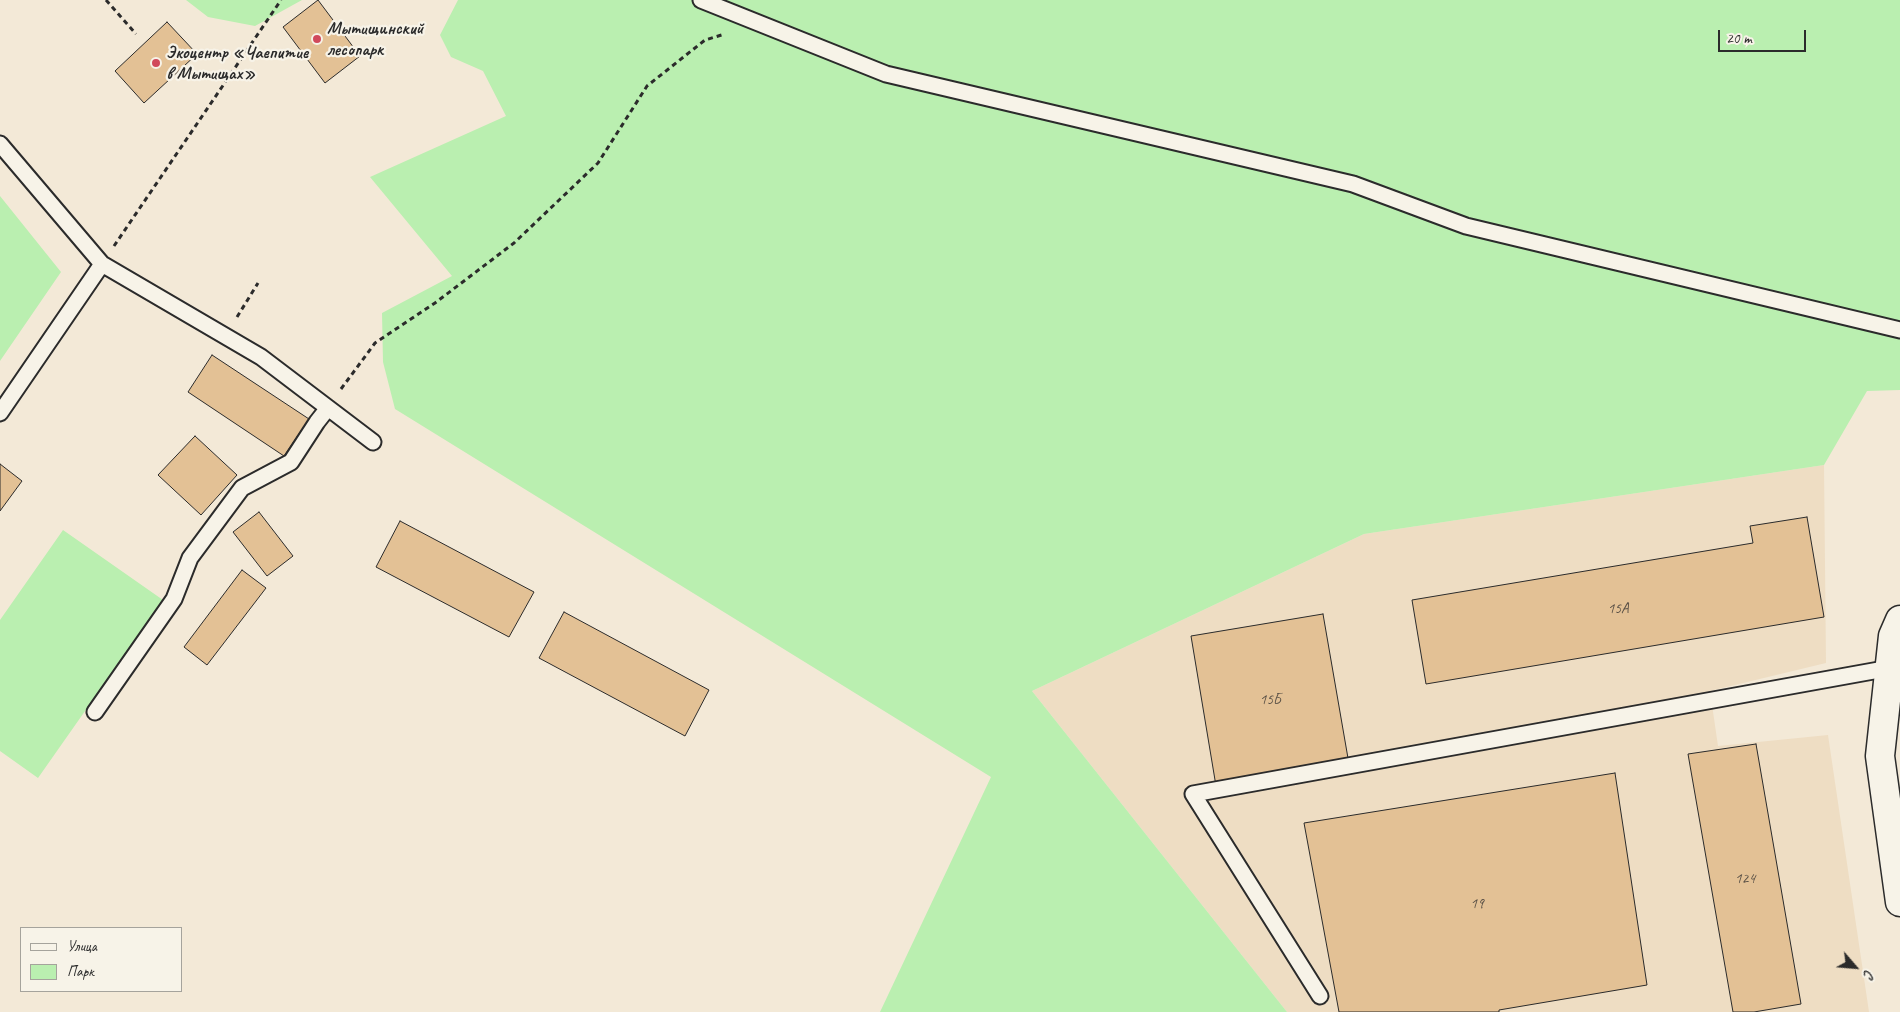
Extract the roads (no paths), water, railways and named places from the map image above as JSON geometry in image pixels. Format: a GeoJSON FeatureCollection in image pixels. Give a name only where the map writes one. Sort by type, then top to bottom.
{"type":"FeatureCollection","features":[{"type":"Feature","properties":{"kind":"street"},"geometry":{"type":"LineString","coordinates":[[1900,620],[1893,636],[1880,756],[1896,847],[1900,902]]}},
{"type":"Feature","properties":{"kind":"lane"},"geometry":{"type":"LineString","coordinates":[[701,0],[886,74],[1353,184],[1466,226],[1900,330]]}},
{"type":"Feature","properties":{"kind":"lane"},"geometry":{"type":"LineString","coordinates":[[0,144],[102,264],[261,357],[373,442]]}},
{"type":"Feature","properties":{"kind":"lane"},"geometry":{"type":"LineString","coordinates":[[0,413],[102,264]]}},
{"type":"Feature","properties":{"kind":"lane"},"geometry":{"type":"LineString","coordinates":[[95,712],[174,599],[190,558],[242,488],[291,462],[328,408]]}},
{"type":"Feature","properties":{"kind":"lane"},"geometry":{"type":"LineString","coordinates":[[1320,996],[1193,794],[1890,668]]}},
{"type":"Feature","properties":{"kind":"place","name":"Мытищинский лесопарк"},"geometry":{"type":"Point","coordinates":[317,39]}},
{"type":"Feature","properties":{"kind":"place","name":"Экоцентр «Чаепитие в Мытищах»"},"geometry":{"type":"Point","coordinates":[156,63]}}]}
